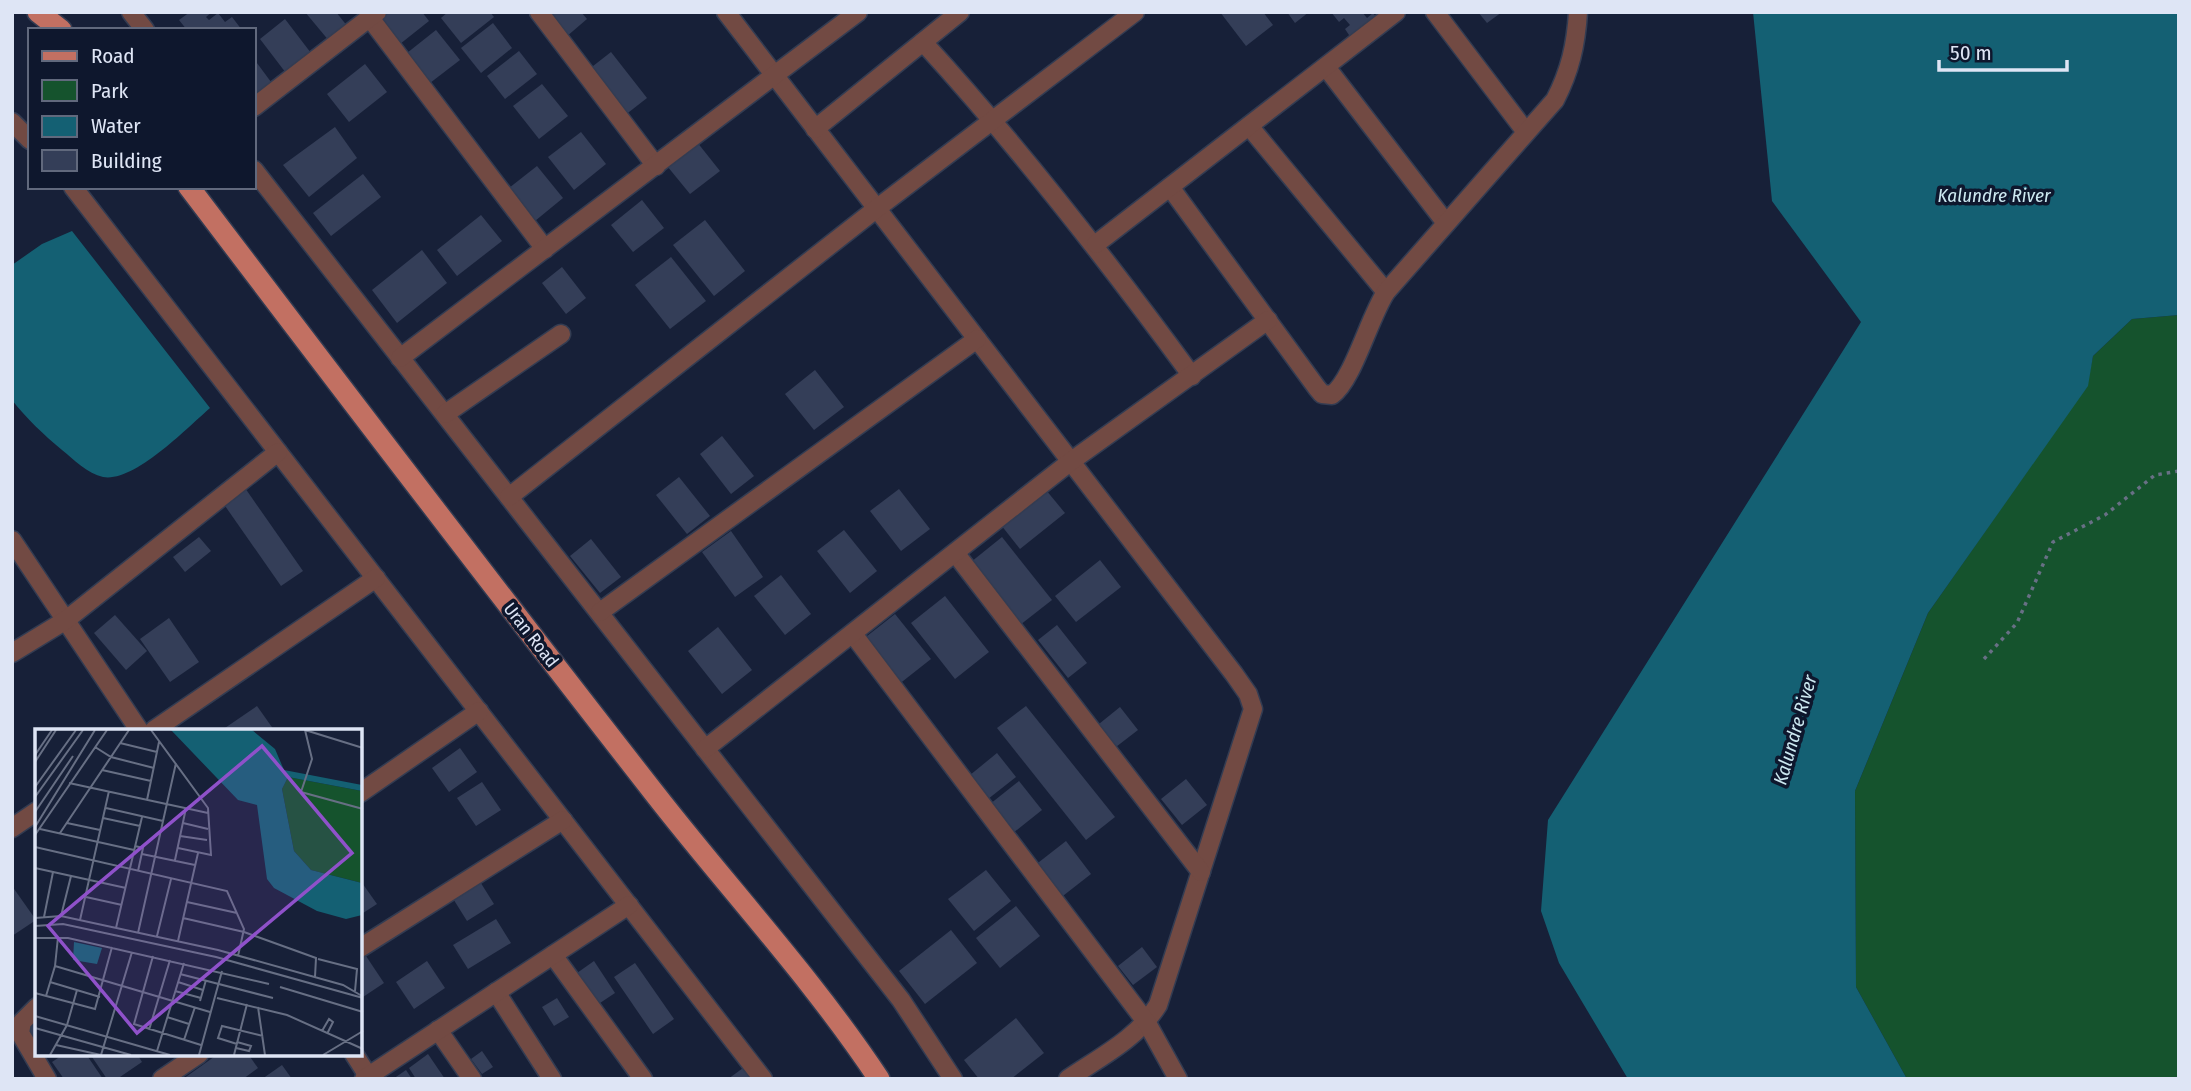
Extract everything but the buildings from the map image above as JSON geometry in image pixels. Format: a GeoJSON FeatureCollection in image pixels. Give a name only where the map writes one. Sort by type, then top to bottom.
{"type":"FeatureCollection","features":[{"type":"Feature","properties":{"kind":"main road"},"geometry":{"type":"LineString","coordinates":[[38,12],[58,28]]}},
{"type":"Feature","properties":{"kind":"main road","name":"Uran Road"},"geometry":{"type":"LineString","coordinates":[[190,189],[473,561],[659,799],[851,1036],[879,1079]]}},
{"type":"Feature","properties":{"kind":"street"},"geometry":{"type":"LineString","coordinates":[[131,12],[143,28]]}},
{"type":"Feature","properties":{"kind":"street"},"geometry":{"type":"LineString","coordinates":[[539,12],[656,166]]}},
{"type":"Feature","properties":{"kind":"street"},"geometry":{"type":"LineString","coordinates":[[726,12],[1234,674],[1251,701],[1253,709],[1249,728],[1158,1005],[1147,1023],[1068,1079]]}},
{"type":"Feature","properties":{"kind":"street"},"geometry":{"type":"LineString","coordinates":[[400,358],[858,12]]}},
{"type":"Feature","properties":{"kind":"street"},"geometry":{"type":"LineString","coordinates":[[815,128],[960,12]]}},
{"type":"Feature","properties":{"kind":"street"},"geometry":{"type":"LineString","coordinates":[[509,497],[876,209],[1135,12]]}},
{"type":"Feature","properties":{"kind":"street"},"geometry":{"type":"LineString","coordinates":[[1096,244],[1396,12]]}},
{"type":"Feature","properties":{"kind":"street"},"geometry":{"type":"LineString","coordinates":[[1435,12],[1526,132]]}},
{"type":"Feature","properties":{"kind":"street"},"geometry":{"type":"LineString","coordinates":[[1170,187],[1317,388],[1322,394],[1332,395],[1342,385],[1377,306],[1386,292],[1555,100],[1570,71],[1577,38],[1578,12]]}},
{"type":"Feature","properties":{"kind":"street"},"geometry":{"type":"LineString","coordinates":[[256,105],[374,15],[545,249]]}},
{"type":"Feature","properties":{"kind":"street"},"geometry":{"type":"LineString","coordinates":[[923,42],[994,119],[1096,244],[1192,376]]}},
{"type":"Feature","properties":{"kind":"street"},"geometry":{"type":"LineString","coordinates":[[1326,66],[1446,223]]}},
{"type":"Feature","properties":{"kind":"street"},"geometry":{"type":"LineString","coordinates":[[12,122],[28,138]]}},
{"type":"Feature","properties":{"kind":"street"},"geometry":{"type":"LineString","coordinates":[[1249,126],[1386,292]]}},
{"type":"Feature","properties":{"kind":"street"},"geometry":{"type":"LineString","coordinates":[[256,173],[901,1000],[953,1079]]}},
{"type":"Feature","properties":{"kind":"street"},"geometry":{"type":"LineString","coordinates":[[75,189],[763,1079]]}},
{"type":"Feature","properties":{"kind":"street"},"geometry":{"type":"LineString","coordinates":[[705,748],[1070,463],[1268,320]]}},
{"type":"Feature","properties":{"kind":"street"},"geometry":{"type":"LineString","coordinates":[[445,414],[561,334]]}},
{"type":"Feature","properties":{"kind":"street"},"geometry":{"type":"LineString","coordinates":[[600,612],[977,338]]}},
{"type":"Feature","properties":{"kind":"street"},"geometry":{"type":"LineString","coordinates":[[12,653],[66,621],[278,452]]}},
{"type":"Feature","properties":{"kind":"street"},"geometry":{"type":"LineString","coordinates":[[12,540],[138,729]]}},
{"type":"Feature","properties":{"kind":"street"},"geometry":{"type":"LineString","coordinates":[[956,554],[1201,872]]}},
{"type":"Feature","properties":{"kind":"street"},"geometry":{"type":"LineString","coordinates":[[156,729],[376,578]]}},
{"type":"Feature","properties":{"kind":"street"},"geometry":{"type":"LineString","coordinates":[[853,634],[1147,1023],[1178,1079]]}},
{"type":"Feature","properties":{"kind":"street"},"geometry":{"type":"LineString","coordinates":[[362,792],[479,711]]}},
{"type":"Feature","properties":{"kind":"street"},"geometry":{"type":"LineString","coordinates":[[12,828],[35,812]]}},
{"type":"Feature","properties":{"kind":"street"},"geometry":{"type":"LineString","coordinates":[[362,947],[563,820]]}},
{"type":"Feature","properties":{"kind":"street"},"geometry":{"type":"LineString","coordinates":[[355,1056],[367,1078],[629,905]]}},
{"type":"Feature","properties":{"kind":"street"},"geometry":{"type":"LineString","coordinates":[[553,955],[643,1079]]}},
{"type":"Feature","properties":{"kind":"street"},"geometry":{"type":"LineString","coordinates":[[496,992],[552,1079]]}},
{"type":"Feature","properties":{"kind":"street"},"geometry":{"type":"LineString","coordinates":[[35,1009],[22,1022],[20,1033],[47,1079]]}},
{"type":"Feature","properties":{"kind":"street"},"geometry":{"type":"LineString","coordinates":[[438,1030],[472,1079]]}},
{"type":"Feature","properties":{"kind":"street"},"geometry":{"type":"LineString","coordinates":[[162,1079],[196,1056]]}},
{"type":"Feature","properties":{"kind":"path"},"geometry":{"type":"LineString","coordinates":[[1984,659],[2017,623],[2053,542],[2105,515],[2155,475],[2179,471]]}},
{"type":"Feature","properties":{"kind":"green space"},"geometry":{"type":"Polygon","coordinates":[[[2179,315],[2179,1079],[1907,1079],[1856,987],[1855,791],[1928,613],[2087,386],[2093,356],[2132,319],[2179,315]]]}},
{"type":"Feature","properties":{"kind":"water","name":"Kalundre River"},"geometry":{"type":"Polygon","coordinates":[[[1753,12],[2179,12],[2179,315],[2132,319],[2093,356],[2088,386],[1928,613],[1855,791],[1856,987],[1907,1079],[1628,1079],[1559,963],[1541,911],[1548,820],[1861,322],[1772,201],[1753,12]]]}},
{"type":"Feature","properties":{"kind":"water"},"geometry":{"type":"Polygon","coordinates":[[[72,231],[210,408],[160,452],[145,463],[116,477],[103,477],[81,466],[42,432],[12,400],[12,265],[42,244],[72,231]]]}}]}
